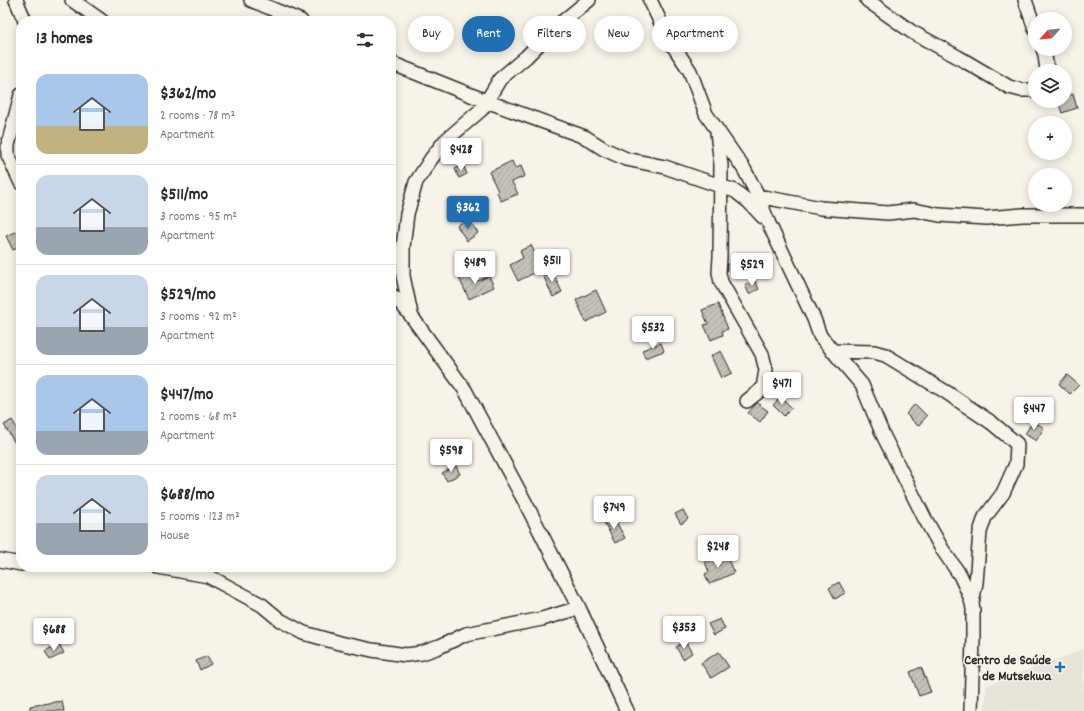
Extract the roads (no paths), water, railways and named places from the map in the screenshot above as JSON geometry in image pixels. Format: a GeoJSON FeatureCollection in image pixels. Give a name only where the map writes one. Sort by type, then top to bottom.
{"type":"FeatureCollection","features":[{"type":"Feature","properties":{"kind":"street"},"geometry":{"type":"LineString","coordinates":[[16,0],[23,16]]}},
{"type":"Feature","properties":{"kind":"street"},"geometry":{"type":"LineString","coordinates":[[72,0],[95,16]]}},
{"type":"Feature","properties":{"kind":"street"},"geometry":{"type":"LineString","coordinates":[[252,0],[286,16]]}},
{"type":"Feature","properties":{"kind":"street"},"geometry":{"type":"LineString","coordinates":[[412,317],[403,276],[403,254],[407,214],[416,182],[445,141],[482,109],[500,79],[526,57],[556,27],[589,0]]}},
{"type":"Feature","properties":{"kind":"street"},"geometry":{"type":"LineString","coordinates":[[650,0],[668,38],[690,71],[706,114],[744,169],[758,196],[769,224],[814,319],[820,336],[862,385],[890,448],[939,543],[960,576],[972,603]]}},
{"type":"Feature","properties":{"kind":"street"},"geometry":{"type":"LineString","coordinates":[[867,0],[912,32],[1008,87],[1028,90]]}},
{"type":"Feature","properties":{"kind":"street"},"geometry":{"type":"LineString","coordinates":[[1025,0],[1029,12]]}},
{"type":"Feature","properties":{"kind":"street"},"geometry":{"type":"LineString","coordinates":[[396,65],[486,101],[585,137],[604,149],[626,158],[665,167],[735,191],[749,202],[769,224]]}},
{"type":"Feature","properties":{"kind":"street"},"geometry":{"type":"LineString","coordinates":[[16,114],[8,145],[8,155],[16,172]]}},
{"type":"Feature","properties":{"kind":"street"},"geometry":{"type":"LineString","coordinates":[[716,130],[721,165],[720,257],[718,273],[721,282],[762,354],[766,370],[763,388],[747,402]]}},
{"type":"Feature","properties":{"kind":"street"},"geometry":{"type":"LineString","coordinates":[[758,196],[821,208],[888,213],[914,210],[939,215],[986,218],[1024,215],[1084,215]]}},
{"type":"Feature","properties":{"kind":"street"},"geometry":{"type":"LineString","coordinates":[[396,299],[412,317],[465,390],[525,502],[579,608],[627,711]]}},
{"type":"Feature","properties":{"kind":"street"},"geometry":{"type":"LineString","coordinates":[[832,351],[874,352],[895,360],[992,423],[1016,444],[1016,464],[1003,493],[985,517],[980,532],[976,583],[972,603],[974,638],[971,711]]}},
{"type":"Feature","properties":{"kind":"street"},"geometry":{"type":"LineString","coordinates":[[0,560],[16,563]]}},
{"type":"Feature","properties":{"kind":"street"},"geometry":{"type":"LineString","coordinates":[[186,572],[208,576],[262,605],[280,620],[304,633],[365,649],[406,655],[422,653],[434,649],[462,635],[542,619],[579,608]]}},
{"type":"Feature","properties":{"kind":"place","name":"Centro de Saúde de Mutsekwa"},"geometry":{"type":"Point","coordinates":[1060,667]}}]}
